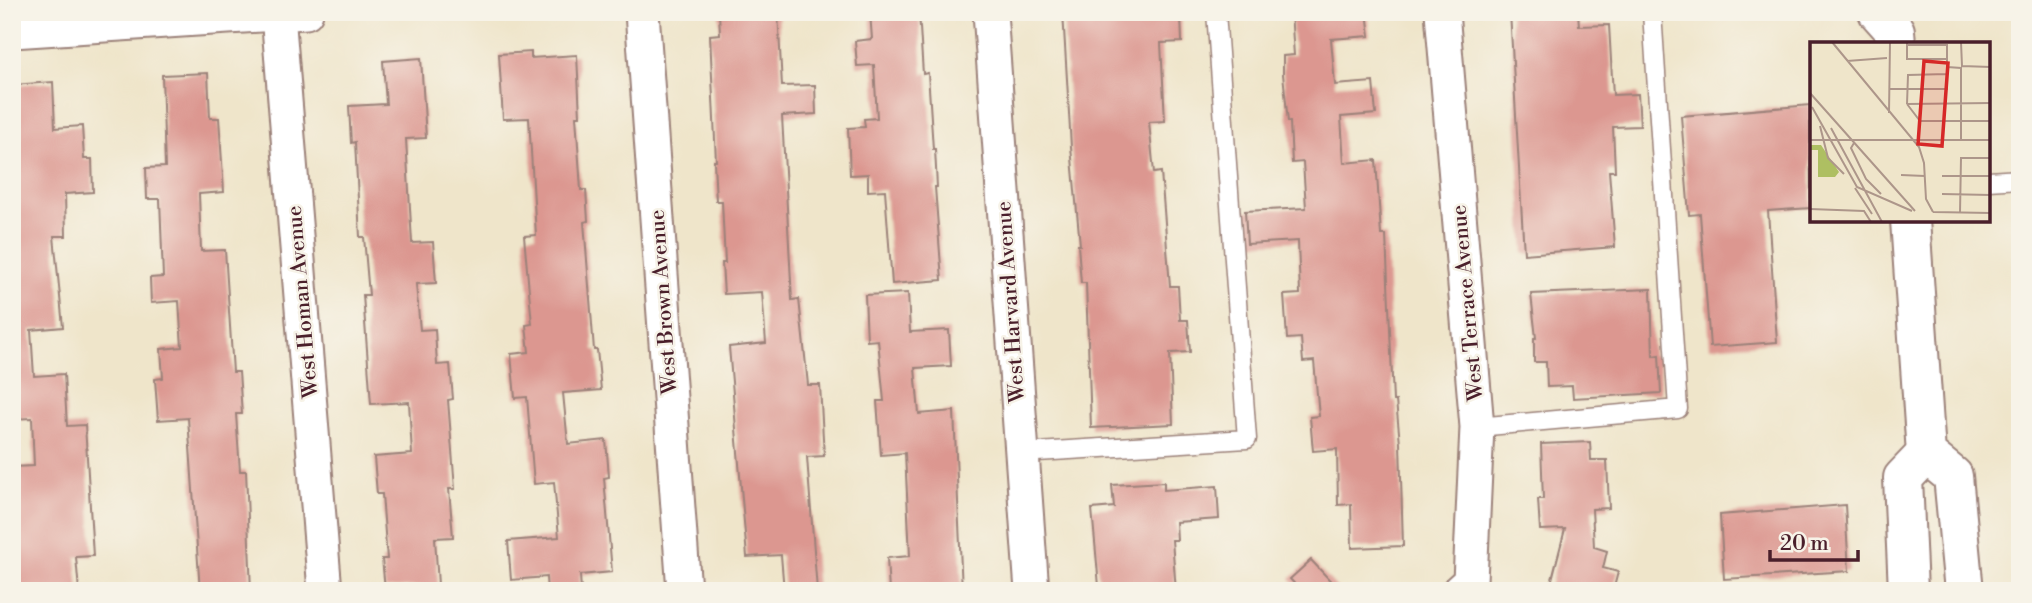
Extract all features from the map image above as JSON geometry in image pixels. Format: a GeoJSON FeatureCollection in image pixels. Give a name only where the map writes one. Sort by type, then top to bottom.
{"type":"FeatureCollection","features":[{"type":"Feature","properties":{"kind":"main road"},"geometry":{"type":"LineString","coordinates":[[1910,222],[1926,454],[1953,476],[1964,591]]}},
{"type":"Feature","properties":{"kind":"main road"},"geometry":{"type":"LineString","coordinates":[[1908,591],[1903,478],[1926,454]]}},
{"type":"Feature","properties":{"kind":"street","name":"West Brown Avenue"},"geometry":{"type":"LineString","coordinates":[[642,12],[684,591]]}},
{"type":"Feature","properties":{"kind":"street","name":"West Harvard Avenue"},"geometry":{"type":"LineString","coordinates":[[990,12],[1032,591]]}},
{"type":"Feature","properties":{"kind":"street","name":"West Terrace Avenue"},"geometry":{"type":"LineString","coordinates":[[1442,12],[1477,426],[1469,581],[1459,591]]}},
{"type":"Feature","properties":{"kind":"street"},"geometry":{"type":"LineString","coordinates":[[12,31],[94,19],[292,13]]}},
{"type":"Feature","properties":{"kind":"street","name":"West Homan Avenue"},"geometry":{"type":"LineString","coordinates":[[292,13],[325,591]]}},
{"type":"Feature","properties":{"kind":"lane"},"geometry":{"type":"LineString","coordinates":[[1021,453],[1247,439],[1216,12]]}},
{"type":"Feature","properties":{"kind":"lane"},"geometry":{"type":"LineString","coordinates":[[1477,426],[1678,409],[1652,12]]}},
{"type":"Feature","properties":{"kind":"lane"},"geometry":{"type":"LineString","coordinates":[[1990,181],[2020,179]]}},
{"type":"Feature","properties":{"kind":"building"},"geometry":{"type":"Polygon","coordinates":[[[719,12],[778,12],[782,86],[815,85],[816,114],[782,116],[792,300],[799,299],[808,385],[820,385],[824,456],[807,457],[817,591],[784,591],[781,555],[747,557],[729,347],[766,343],[762,292],[724,294],[722,201],[716,201],[710,35],[720,34],[719,12]]]}},
{"type":"Feature","properties":{"kind":"building"},"geometry":{"type":"Polygon","coordinates":[[[870,12],[919,12],[923,74],[928,73],[935,149],[942,280],[892,284],[885,190],[868,191],[868,174],[850,175],[848,128],[865,127],[864,119],[877,118],[874,65],[857,66],[855,41],[872,39],[870,12]]]}},
{"type":"Feature","properties":{"kind":"building"},"geometry":{"type":"Polygon","coordinates":[[[1063,12],[1155,12],[1155,17],[1181,16],[1182,42],[1161,43],[1165,121],[1149,122],[1154,173],[1161,172],[1170,286],[1178,286],[1180,320],[1188,320],[1190,352],[1170,353],[1173,424],[1091,428],[1086,283],[1081,283],[1063,12]]]}},
{"type":"Feature","properties":{"kind":"building"},"geometry":{"type":"Polygon","coordinates":[[[1291,12],[1367,12],[1370,36],[1331,39],[1335,85],[1373,82],[1376,114],[1341,117],[1344,163],[1376,160],[1381,235],[1386,235],[1393,401],[1396,401],[1400,443],[1403,546],[1352,548],[1351,504],[1338,505],[1337,449],[1313,451],[1310,417],[1319,416],[1314,361],[1303,362],[1301,338],[1287,339],[1284,295],[1300,294],[1298,241],[1247,244],[1245,211],[1306,208],[1303,162],[1292,163],[1290,122],[1283,74],[1283,56],[1294,55],[1291,12]]]}},
{"type":"Feature","properties":{"kind":"building"},"geometry":{"type":"Polygon","coordinates":[[[1510,12],[1578,12],[1579,26],[1609,25],[1613,95],[1638,94],[1640,126],[1613,127],[1615,171],[1609,171],[1615,247],[1524,254],[1510,12]]]}},
{"type":"Feature","properties":{"kind":"building"},"geometry":{"type":"Polygon","coordinates":[[[531,52],[531,58],[577,55],[580,116],[576,116],[581,190],[586,190],[588,221],[584,222],[594,350],[597,350],[601,390],[563,393],[568,444],[606,440],[609,477],[604,478],[612,572],[580,575],[581,591],[547,591],[546,577],[511,580],[508,541],[559,537],[554,482],[534,484],[527,397],[515,398],[511,354],[529,352],[526,325],[532,324],[524,236],[536,235],[529,118],[503,119],[499,54],[531,52]]]}},
{"type":"Feature","properties":{"kind":"building"},"geometry":{"type":"Polygon","coordinates":[[[421,58],[426,138],[406,139],[412,243],[433,242],[436,283],[416,284],[420,330],[435,329],[437,365],[450,364],[453,399],[448,400],[455,489],[449,489],[453,537],[435,538],[438,585],[385,589],[382,559],[387,559],[382,494],[377,494],[374,457],[412,454],[409,402],[371,404],[363,295],[369,295],[364,237],[360,237],[355,142],[351,143],[349,106],[386,104],[383,61],[421,58]]]}},
{"type":"Feature","properties":{"kind":"building"},"geometry":{"type":"Polygon","coordinates":[[[208,73],[210,118],[219,118],[224,192],[199,194],[201,251],[225,250],[233,372],[239,372],[242,414],[236,414],[240,471],[246,471],[251,591],[200,591],[188,418],[158,420],[155,379],[163,378],[161,349],[182,347],[179,301],[151,303],[150,278],[163,277],[160,199],[147,199],[146,168],[165,167],[162,75],[208,73]]]}},
{"type":"Feature","properties":{"kind":"building"},"geometry":{"type":"Polygon","coordinates":[[[53,82],[55,128],[82,126],[84,159],[92,159],[93,192],[65,194],[66,236],[54,236],[63,327],[31,330],[34,376],[64,374],[67,426],[85,425],[93,556],[76,557],[79,591],[12,591],[12,467],[34,466],[32,418],[12,419],[12,287],[19,286],[15,238],[12,239],[12,85],[53,82]]]}},
{"type":"Feature","properties":{"kind":"building"},"geometry":{"type":"Polygon","coordinates":[[[1810,105],[1810,208],[1768,211],[1777,342],[1710,347],[1700,214],[1689,215],[1681,116],[1810,105]]]}},
{"type":"Feature","properties":{"kind":"building"},"geometry":{"type":"Polygon","coordinates":[[[1651,289],[1653,356],[1659,355],[1661,393],[1573,398],[1572,386],[1547,387],[1546,362],[1534,362],[1536,338],[1531,294],[1651,289]]]}},
{"type":"Feature","properties":{"kind":"building"},"geometry":{"type":"Polygon","coordinates":[[[908,293],[910,332],[949,330],[951,366],[915,368],[919,414],[954,411],[962,591],[889,591],[887,558],[910,556],[905,453],[881,455],[877,401],[884,401],[878,340],[867,341],[865,295],[908,293]]]}},
{"type":"Feature","properties":{"kind":"building"},"geometry":{"type":"Polygon","coordinates":[[[1590,442],[1591,460],[1607,460],[1609,508],[1592,509],[1594,547],[1607,551],[1603,568],[1618,572],[1613,591],[1549,591],[1565,529],[1540,530],[1538,499],[1543,499],[1541,444],[1590,442]]]}},
{"type":"Feature","properties":{"kind":"building"},"geometry":{"type":"Polygon","coordinates":[[[1164,482],[1164,490],[1217,486],[1219,519],[1176,522],[1177,540],[1172,540],[1176,591],[1105,591],[1104,586],[1099,586],[1092,509],[1114,507],[1112,485],[1164,482]]]}},
{"type":"Feature","properties":{"kind":"building"},"geometry":{"type":"Polygon","coordinates":[[[1845,505],[1849,571],[1724,579],[1720,515],[1845,505]]]}},
{"type":"Feature","properties":{"kind":"building"},"geometry":{"type":"Polygon","coordinates":[[[1311,560],[1340,591],[1301,591],[1290,579],[1311,560]]]}}]}
